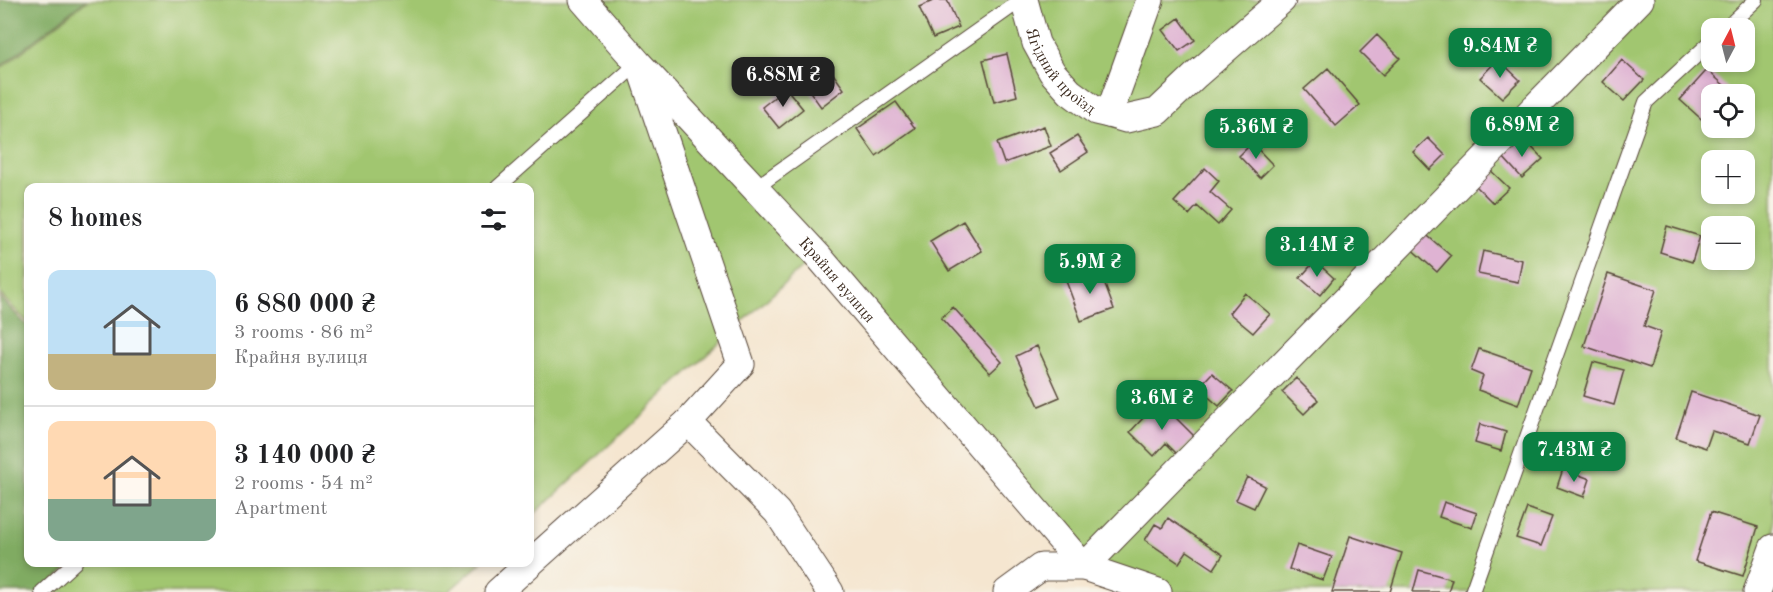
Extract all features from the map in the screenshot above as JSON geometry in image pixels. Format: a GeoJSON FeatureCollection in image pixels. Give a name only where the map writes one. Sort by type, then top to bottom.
{"type":"FeatureCollection","features":[{"type":"Feature","properties":{"kind":"street","name":"Крайня вулиця"},"geometry":{"type":"LineString","coordinates":[[583,0],[638,63],[819,257],[1084,567]]}},
{"type":"Feature","properties":{"kind":"street","name":"Ягідний проїзд"},"geometry":{"type":"LineString","coordinates":[[1022,0],[1036,43],[1052,72],[1070,92],[1096,111],[1109,114],[1150,0]]}},
{"type":"Feature","properties":{"kind":"street"},"geometry":{"type":"LineString","coordinates":[[1109,114],[1126,119],[1157,112],[1282,0]]}},
{"type":"Feature","properties":{"kind":"street"},"geometry":{"type":"LineString","coordinates":[[1007,592],[1037,580],[1084,567],[1640,0]]}},
{"type":"Feature","properties":{"kind":"street"},"geometry":{"type":"LineString","coordinates":[[534,560],[688,422],[741,364],[638,63]]}},
{"type":"Feature","properties":{"kind":"street"},"geometry":{"type":"LineString","coordinates":[[688,422],[777,512],[830,592]]}},
{"type":"Feature","properties":{"kind":"street"},"geometry":{"type":"LineString","coordinates":[[1757,592],[1773,548]]}},
{"type":"Feature","properties":{"kind":"street"},"geometry":{"type":"LineString","coordinates":[[498,592],[526,567]]}},
{"type":"Feature","properties":{"kind":"street"},"geometry":{"type":"LineString","coordinates":[[1084,567],[1158,592]]}},
{"type":"Feature","properties":{"kind":"lane"},"geometry":{"type":"LineString","coordinates":[[755,188],[1022,0]]}},
{"type":"Feature","properties":{"kind":"lane"},"geometry":{"type":"LineString","coordinates":[[1736,18],[1756,0]]}},
{"type":"Feature","properties":{"kind":"lane"},"geometry":{"type":"LineString","coordinates":[[1472,592],[1646,102],[1701,52]]}},
{"type":"Feature","properties":{"kind":"lane"},"geometry":{"type":"LineString","coordinates":[[503,183],[638,63]]}},
{"type":"Feature","properties":{"kind":"lane"},"geometry":{"type":"LineString","coordinates":[[42,592],[70,567]]}},
{"type":"Feature","properties":{"kind":"green space"},"geometry":{"type":"Polygon","coordinates":[[[0,0],[86,0],[0,67],[0,0]]]}},
{"type":"Feature","properties":{"kind":"green space"},"geometry":{"type":"Polygon","coordinates":[[[88,0],[579,0],[814,256],[534,514],[534,183],[24,183],[24,319],[0,294],[0,69],[88,0]]]}},
{"type":"Feature","properties":{"kind":"green space"},"geometry":{"type":"Polygon","coordinates":[[[583,0],[1773,0],[1773,592],[1158,592],[1084,567],[583,0]]]}},
{"type":"Feature","properties":{"kind":"green space"},"geometry":{"type":"Polygon","coordinates":[[[0,297],[24,323],[24,567],[68,567],[40,592],[0,592],[0,297]]]}},
{"type":"Feature","properties":{"kind":"green space"},"geometry":{"type":"Polygon","coordinates":[[[73,567],[476,567],[448,592],[45,592],[73,567]]]}},
{"type":"Feature","properties":{"kind":"building"},"geometry":{"type":"Polygon","coordinates":[[[935,0],[947,0],[959,27],[933,38],[919,7],[935,0]]]}},
{"type":"Feature","properties":{"kind":"building"},"geometry":{"type":"Polygon","coordinates":[[[1179,18],[1195,40],[1179,51],[1163,30],[1179,18]]]}},
{"type":"Feature","properties":{"kind":"building"},"geometry":{"type":"Polygon","coordinates":[[[1377,35],[1400,58],[1383,75],[1360,52],[1377,35]]]}},
{"type":"Feature","properties":{"kind":"building"},"geometry":{"type":"Polygon","coordinates":[[[1007,54],[1017,96],[994,102],[983,60],[1007,54]]]}},
{"type":"Feature","properties":{"kind":"building"},"geometry":{"type":"Polygon","coordinates":[[[1498,59],[1520,80],[1502,98],[1480,78],[1498,59]]]}},
{"type":"Feature","properties":{"kind":"building"},"geometry":{"type":"Polygon","coordinates":[[[1622,60],[1644,80],[1624,101],[1603,82],[1622,60]]]}},
{"type":"Feature","properties":{"kind":"building"},"geometry":{"type":"Polygon","coordinates":[[[829,68],[844,89],[821,107],[806,86],[829,68]]]}},
{"type":"Feature","properties":{"kind":"building"},"geometry":{"type":"Polygon","coordinates":[[[1328,68],[1360,105],[1336,126],[1304,89],[1328,68]]]}},
{"type":"Feature","properties":{"kind":"building"},"geometry":{"type":"Polygon","coordinates":[[[1705,72],[1709,72],[1723,84],[1701,84],[1701,119],[1680,100],[1705,72]]]}},
{"type":"Feature","properties":{"kind":"building"},"geometry":{"type":"Polygon","coordinates":[[[786,88],[803,109],[779,128],[762,107],[786,88]]]}},
{"type":"Feature","properties":{"kind":"building"},"geometry":{"type":"Polygon","coordinates":[[[896,102],[915,128],[876,156],[857,129],[896,102]]]}},
{"type":"Feature","properties":{"kind":"building"},"geometry":{"type":"Polygon","coordinates":[[[1044,126],[1051,146],[1004,163],[997,143],[1044,126]]]}},
{"type":"Feature","properties":{"kind":"building"},"geometry":{"type":"Polygon","coordinates":[[[1077,136],[1088,152],[1061,170],[1050,153],[1077,136]]]}},
{"type":"Feature","properties":{"kind":"building"},"geometry":{"type":"Polygon","coordinates":[[[1428,138],[1445,155],[1430,170],[1413,152],[1428,138]]]}},
{"type":"Feature","properties":{"kind":"building"},"geometry":{"type":"Polygon","coordinates":[[[1523,138],[1543,159],[1522,178],[1502,156],[1523,138]]]}},
{"type":"Feature","properties":{"kind":"building"},"geometry":{"type":"Polygon","coordinates":[[[1252,143],[1273,165],[1260,178],[1239,156],[1252,143]]]}},
{"type":"Feature","properties":{"kind":"building"},"geometry":{"type":"Polygon","coordinates":[[[1487,167],[1509,188],[1493,203],[1472,182],[1487,167]]]}},
{"type":"Feature","properties":{"kind":"building"},"geometry":{"type":"Polygon","coordinates":[[[1205,168],[1219,181],[1210,192],[1231,210],[1218,225],[1197,206],[1189,215],[1174,202],[1205,168]]]}},
{"type":"Feature","properties":{"kind":"building"},"geometry":{"type":"Polygon","coordinates":[[[963,221],[982,251],[949,271],[930,241],[963,221]]]}},
{"type":"Feature","properties":{"kind":"building"},"geometry":{"type":"Polygon","coordinates":[[[1667,226],[1700,236],[1692,262],[1660,252],[1667,226]]]}},
{"type":"Feature","properties":{"kind":"building"},"geometry":{"type":"Polygon","coordinates":[[[1422,231],[1451,256],[1437,272],[1408,246],[1422,231]]]}},
{"type":"Feature","properties":{"kind":"building"},"geometry":{"type":"Polygon","coordinates":[[[1483,251],[1522,260],[1518,282],[1478,274],[1483,251]]]}},
{"type":"Feature","properties":{"kind":"building"},"geometry":{"type":"Polygon","coordinates":[[[1315,261],[1334,278],[1320,295],[1300,278],[1315,261]]]}},
{"type":"Feature","properties":{"kind":"building"},"geometry":{"type":"Polygon","coordinates":[[[1099,269],[1114,309],[1081,321],[1066,281],[1099,269]]]}},
{"type":"Feature","properties":{"kind":"building"},"geometry":{"type":"Polygon","coordinates":[[[1608,274],[1656,290],[1644,326],[1661,332],[1650,368],[1584,346],[1608,274]]]}},
{"type":"Feature","properties":{"kind":"building"},"geometry":{"type":"Polygon","coordinates":[[[1245,293],[1270,314],[1253,333],[1229,313],[1245,293]]]}},
{"type":"Feature","properties":{"kind":"building"},"geometry":{"type":"Polygon","coordinates":[[[953,307],[1002,362],[990,373],[941,318],[953,307]]]}},
{"type":"Feature","properties":{"kind":"building"},"geometry":{"type":"Polygon","coordinates":[[[1037,346],[1060,397],[1039,406],[1016,356],[1037,346]]]}},
{"type":"Feature","properties":{"kind":"building"},"geometry":{"type":"Polygon","coordinates":[[[1479,349],[1531,367],[1518,405],[1478,390],[1483,376],[1471,371],[1479,349]]]}},
{"type":"Feature","properties":{"kind":"building"},"geometry":{"type":"Polygon","coordinates":[[[1593,362],[1624,370],[1614,405],[1583,396],[1593,362]]]}},
{"type":"Feature","properties":{"kind":"building"},"geometry":{"type":"Polygon","coordinates":[[[1212,373],[1233,391],[1219,406],[1198,388],[1212,373]]]}},
{"type":"Feature","properties":{"kind":"building"},"geometry":{"type":"Polygon","coordinates":[[[1296,378],[1318,400],[1304,414],[1282,392],[1296,378]]]}},
{"type":"Feature","properties":{"kind":"building"},"geometry":{"type":"Polygon","coordinates":[[[1691,392],[1760,415],[1750,443],[1712,431],[1706,448],[1676,438],[1691,392]]]}},
{"type":"Feature","properties":{"kind":"building"},"geometry":{"type":"Polygon","coordinates":[[[1159,401],[1195,437],[1178,455],[1166,443],[1154,456],[1130,432],[1159,401]]]}},
{"type":"Feature","properties":{"kind":"building"},"geometry":{"type":"Polygon","coordinates":[[[1480,424],[1506,432],[1501,451],[1475,443],[1480,424]]]}},
{"type":"Feature","properties":{"kind":"building"},"geometry":{"type":"Polygon","coordinates":[[[1563,469],[1590,479],[1584,497],[1557,487],[1563,469]]]}},
{"type":"Feature","properties":{"kind":"building"},"geometry":{"type":"Polygon","coordinates":[[[1247,477],[1265,486],[1254,508],[1236,500],[1247,477]]]}},
{"type":"Feature","properties":{"kind":"building"},"geometry":{"type":"Polygon","coordinates":[[[1444,502],[1477,513],[1472,528],[1439,517],[1444,502]]]}},
{"type":"Feature","properties":{"kind":"building"},"geometry":{"type":"Polygon","coordinates":[[[1527,508],[1552,517],[1541,546],[1516,538],[1527,508]]]}},
{"type":"Feature","properties":{"kind":"building"},"geometry":{"type":"Polygon","coordinates":[[[1711,512],[1758,527],[1743,576],[1695,561],[1711,512]]]}},
{"type":"Feature","properties":{"kind":"building"},"geometry":{"type":"Polygon","coordinates":[[[1168,518],[1223,555],[1214,569],[1187,551],[1179,563],[1145,540],[1155,524],[1162,528],[1168,518]]]}},
{"type":"Feature","properties":{"kind":"building"},"geometry":{"type":"Polygon","coordinates":[[[1350,536],[1402,553],[1390,592],[1332,592],[1350,536]]]}},
{"type":"Feature","properties":{"kind":"building"},"geometry":{"type":"Polygon","coordinates":[[[1297,545],[1332,557],[1323,580],[1289,569],[1297,545]]]}},
{"type":"Feature","properties":{"kind":"building"},"geometry":{"type":"Polygon","coordinates":[[[1419,570],[1452,579],[1448,592],[1413,592],[1419,570]]]}}]}
